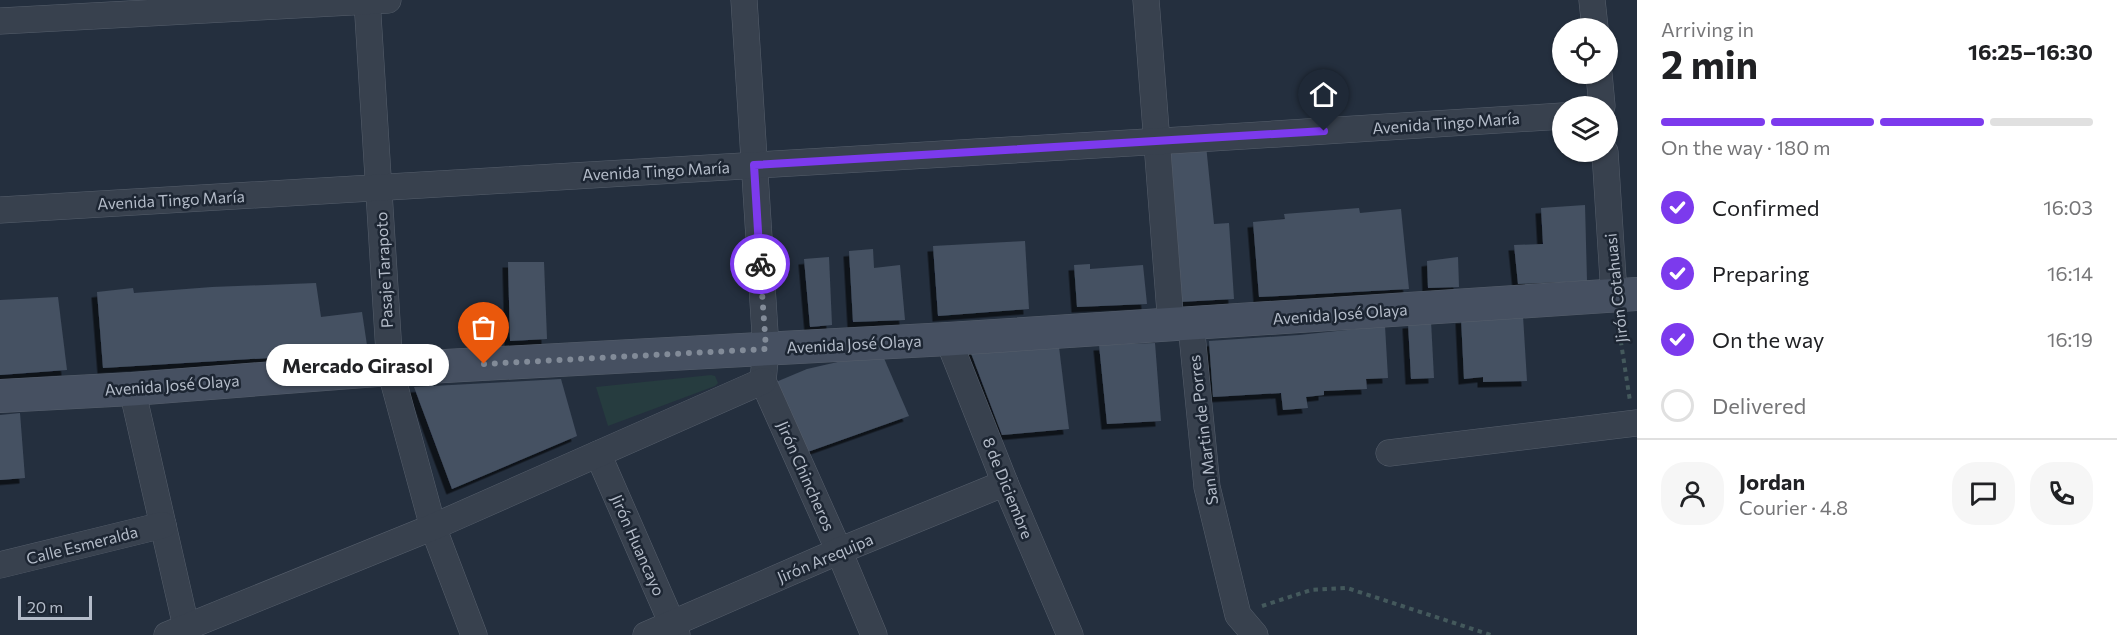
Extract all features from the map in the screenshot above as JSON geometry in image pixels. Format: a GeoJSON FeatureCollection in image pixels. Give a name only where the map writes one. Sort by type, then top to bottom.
{"type":"FeatureCollection","features":[{"type":"Feature","properties":{"kind":"street"},"geometry":{"type":"LineString","coordinates":[[0,21],[374,0]]}},
{"type":"Feature","properties":{"kind":"street","name":"Pasaje Tarapoto"},"geometry":{"type":"LineString","coordinates":[[374,0],[379,188],[390,369],[433,527],[474,635]]}},
{"type":"Feature","properties":{"kind":"street","name":"Jirón Chincheros"},"geometry":{"type":"LineString","coordinates":[[744,0],[766,349],[763,381],[874,635]]}},
{"type":"Feature","properties":{"kind":"street","name":"San Martin de Porres"},"geometry":{"type":"LineString","coordinates":[[1146,0],[1159,142],[1181,324],[1207,487],[1238,615],[1255,635]]}},
{"type":"Feature","properties":{"kind":"street"},"geometry":{"type":"LineString","coordinates":[[1592,0],[1594,18]]}},
{"type":"Feature","properties":{"kind":"street","name":"Avenida Tingo María"},"geometry":{"type":"LineString","coordinates":[[0,210],[1552,117]]}},
{"type":"Feature","properties":{"kind":"street","name":"Jirón Cotahuasi"},"geometry":{"type":"LineString","coordinates":[[1606,162],[1625,295]]}},
{"type":"Feature","properties":{"kind":"street","name":"Avenida José Olaya"},"geometry":{"type":"LineString","coordinates":[[0,396],[132,389],[390,369],[948,339],[1625,295]]}},
{"type":"Feature","properties":{"kind":"street","name":"8 de Diciembre"},"geometry":{"type":"LineString","coordinates":[[948,339],[1005,483],[1070,635]]}},
{"type":"Feature","properties":{"kind":"street"},"geometry":{"type":"LineString","coordinates":[[132,389],[163,525],[180,632],[433,527],[763,381]]}},
{"type":"Feature","properties":{"kind":"street"},"geometry":{"type":"LineString","coordinates":[[1389,453],[1635,423]]}},
{"type":"Feature","properties":{"kind":"street","name":"Jirón Huancayo"},"geometry":{"type":"LineString","coordinates":[[598,454],[675,629]]}},
{"type":"Feature","properties":{"kind":"street","name":"Jirón Arequipa"},"geometry":{"type":"LineString","coordinates":[[646,635],[675,629],[839,551],[1005,483]]}},
{"type":"Feature","properties":{"kind":"street","name":"Calle Esmeralda"},"geometry":{"type":"LineString","coordinates":[[0,565],[163,525]]}},
{"type":"Feature","properties":{"kind":"path","name":"Jirón Cotahuasi"},"geometry":{"type":"LineString","coordinates":[[1625,295],[1635,423]]}},
{"type":"Feature","properties":{"kind":"path"},"geometry":{"type":"LineString","coordinates":[[1238,615],[1311,590],[1347,588],[1491,635]]}},
{"type":"Feature","properties":{"kind":"green space"},"geometry":{"type":"Polygon","coordinates":[[[715,376],[718,383],[715,386],[608,426],[596,387],[715,376]]]}},
{"type":"Feature","properties":{"kind":"building"},"geometry":{"type":"Polygon","coordinates":[[[1206,145],[1214,224],[1229,223],[1234,299],[1179,302],[1170,150],[1206,145]]]}},
{"type":"Feature","properties":{"kind":"building"},"geometry":{"type":"Polygon","coordinates":[[[1585,205],[1587,281],[1518,284],[1514,245],[1543,244],[1541,208],[1585,205]]]}},
{"type":"Feature","properties":{"kind":"building"},"geometry":{"type":"Polygon","coordinates":[[[1359,208],[1360,213],[1401,209],[1409,289],[1259,297],[1253,222],[1285,219],[1284,214],[1359,208]]]}},
{"type":"Feature","properties":{"kind":"building"},"geometry":{"type":"Polygon","coordinates":[[[1025,241],[1029,309],[938,316],[933,246],[1025,241]]]}},
{"type":"Feature","properties":{"kind":"building"},"geometry":{"type":"Polygon","coordinates":[[[873,249],[874,268],[900,265],[905,320],[853,322],[849,251],[873,249]]]}},
{"type":"Feature","properties":{"kind":"building"},"geometry":{"type":"Polygon","coordinates":[[[829,257],[832,325],[810,327],[804,259],[829,257]]]}},
{"type":"Feature","properties":{"kind":"building"},"geometry":{"type":"Polygon","coordinates":[[[1458,257],[1459,287],[1428,288],[1427,261],[1458,257]]]}},
{"type":"Feature","properties":{"kind":"building"},"geometry":{"type":"Polygon","coordinates":[[[508,262],[544,262],[547,339],[510,341],[508,262]]]}},
{"type":"Feature","properties":{"kind":"building"},"geometry":{"type":"Polygon","coordinates":[[[1090,264],[1090,269],[1143,265],[1147,304],[1077,307],[1074,265],[1090,264]]]}},
{"type":"Feature","properties":{"kind":"building"},"geometry":{"type":"Polygon","coordinates":[[[316,283],[321,317],[362,312],[368,352],[103,368],[97,292],[133,288],[134,293],[316,283]]]}},
{"type":"Feature","properties":{"kind":"building"},"geometry":{"type":"Polygon","coordinates":[[[58,297],[67,370],[0,375],[0,300],[58,297]]]}},
{"type":"Feature","properties":{"kind":"building"},"geometry":{"type":"Polygon","coordinates":[[[1523,316],[1527,381],[1483,382],[1483,377],[1464,379],[1461,318],[1523,316]]]}},
{"type":"Feature","properties":{"kind":"building"},"geometry":{"type":"Polygon","coordinates":[[[1431,321],[1434,378],[1411,379],[1408,323],[1431,321]]]}},
{"type":"Feature","properties":{"kind":"building"},"geometry":{"type":"Polygon","coordinates":[[[1385,326],[1388,378],[1366,379],[1367,389],[1324,391],[1324,395],[1306,397],[1308,408],[1283,410],[1281,393],[1213,397],[1209,341],[1385,326]]]}},
{"type":"Feature","properties":{"kind":"building"},"geometry":{"type":"Polygon","coordinates":[[[1155,343],[1161,421],[1107,424],[1099,345],[1155,343]]]}},
{"type":"Feature","properties":{"kind":"building"},"geometry":{"type":"Polygon","coordinates":[[[1059,347],[1069,429],[1002,435],[969,348],[1059,347]]]}},
{"type":"Feature","properties":{"kind":"building"},"geometry":{"type":"Polygon","coordinates":[[[883,356],[909,416],[802,454],[776,382],[807,369],[842,361],[883,356]]]}},
{"type":"Feature","properties":{"kind":"building"},"geometry":{"type":"Polygon","coordinates":[[[561,379],[577,436],[452,489],[414,387],[561,379]]]}},
{"type":"Feature","properties":{"kind":"building"},"geometry":{"type":"Polygon","coordinates":[[[20,413],[25,478],[0,480],[0,415],[20,413]]]}},
{"type":"Feature","properties":{"kind":"way so far"},"geometry":{"type":"LineString","coordinates":[[484,364],[766,349],[760,264]]}},
{"type":"Feature","properties":{"kind":"place","name":"Mercado Girasol"},"geometry":{"type":"Point","coordinates":[484,364]}},
{"type":"Feature","properties":{"kind":"route"},"geometry":{"type":"LineString","coordinates":[[760,264],[754,165],[1324,131]]}}]}
